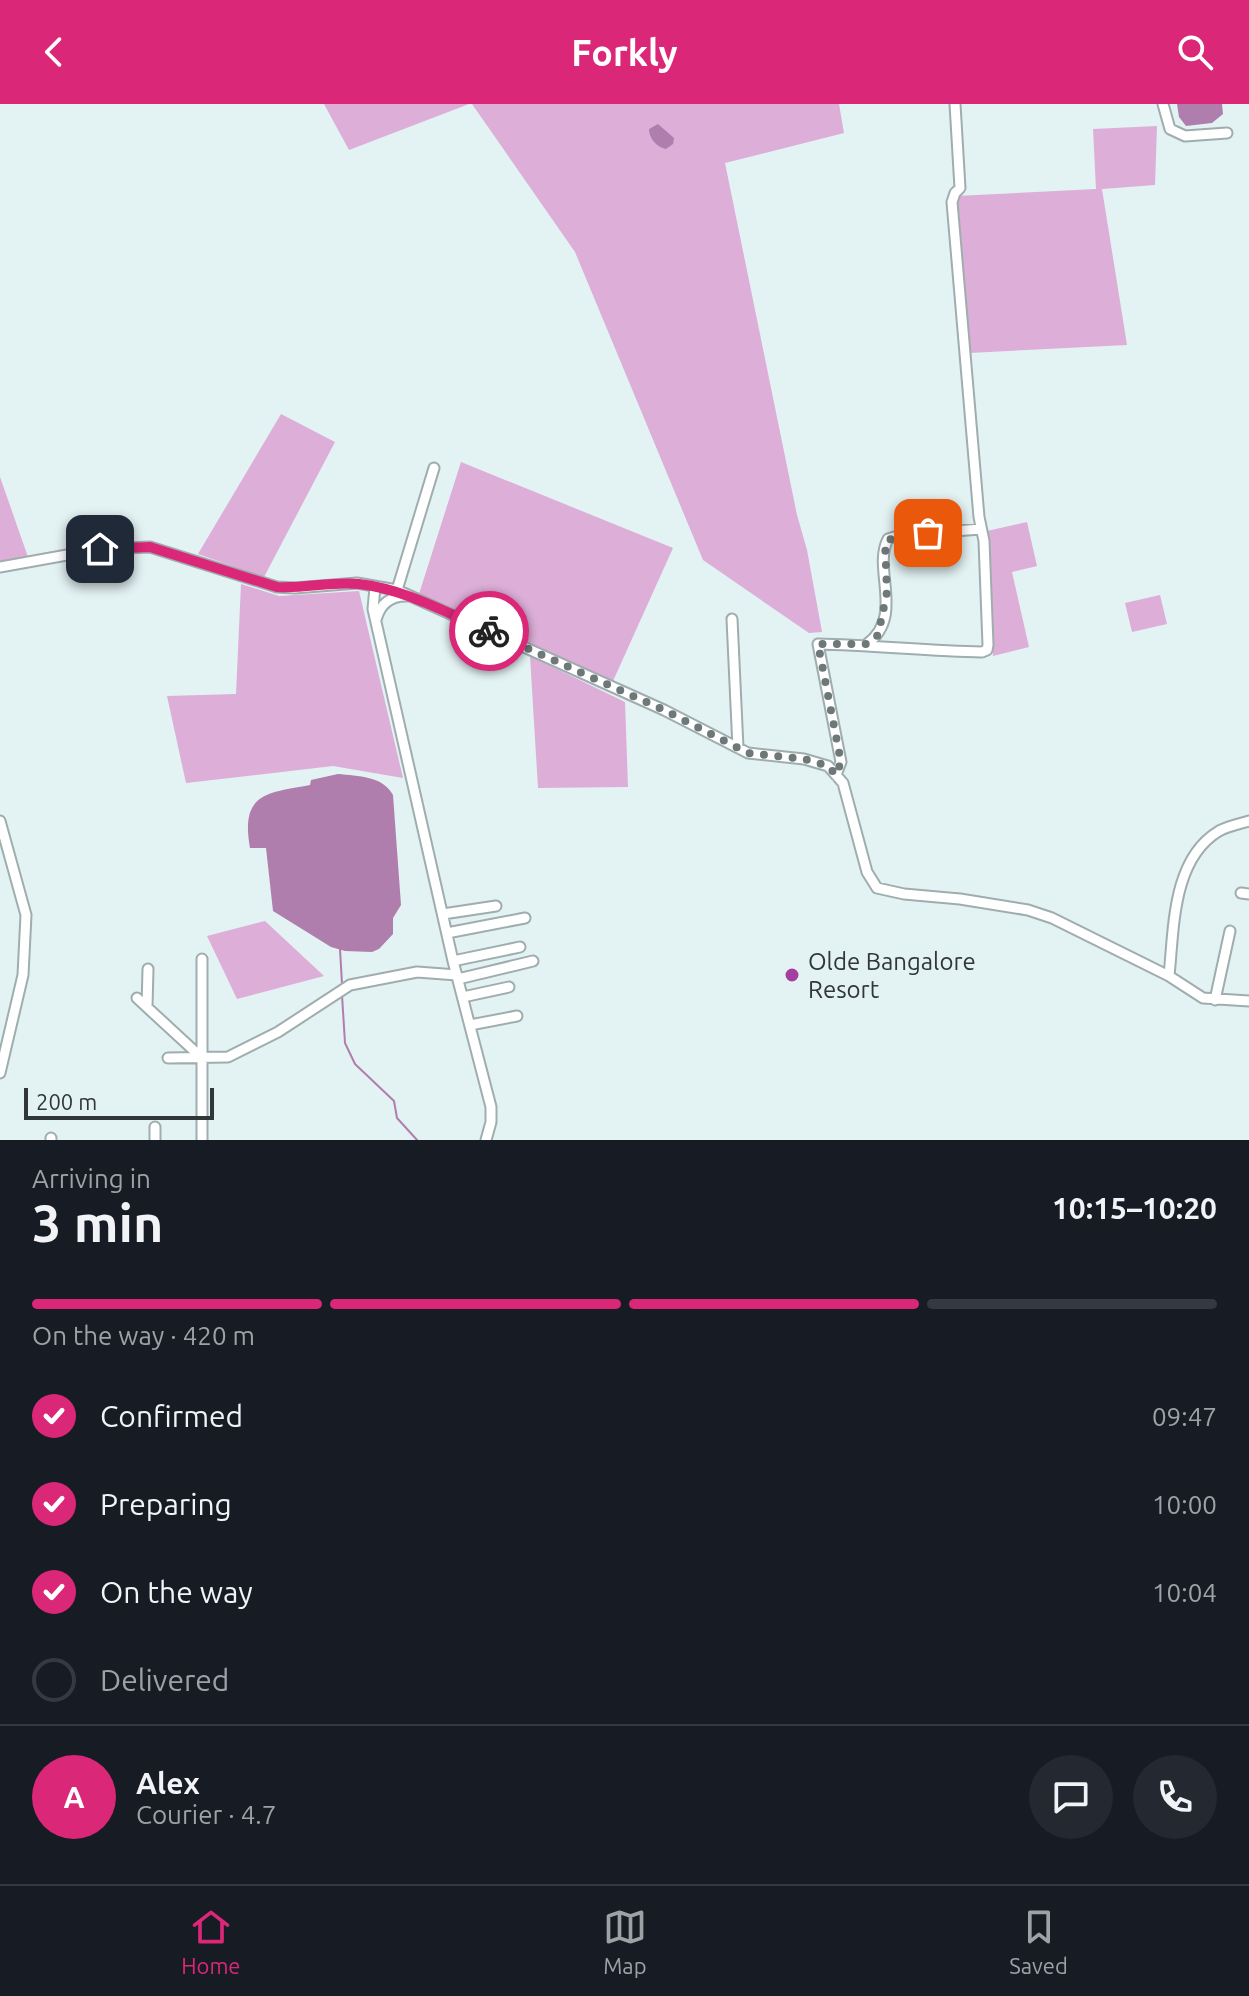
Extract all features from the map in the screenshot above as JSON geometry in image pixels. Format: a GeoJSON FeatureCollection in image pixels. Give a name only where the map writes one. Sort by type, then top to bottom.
{"type":"FeatureCollection","features":[{"type":"Feature","properties":{"kind":"street"},"geometry":{"type":"LineString","coordinates":[[836,775],[841,762],[818,644],[987,650],[984,541],[952,202],[960,188],[955,104]]}},
{"type":"Feature","properties":{"kind":"street"},"geometry":{"type":"LineString","coordinates":[[1163,104],[1170,129],[1185,136],[1227,133]]}},
{"type":"Feature","properties":{"kind":"street"},"geometry":{"type":"LineString","coordinates":[[397,590],[434,468]]}},
{"type":"Feature","properties":{"kind":"street"},"geometry":{"type":"LineString","coordinates":[[867,644],[882,627],[887,592],[884,552],[888,539],[901,535],[981,529]]}},
{"type":"Feature","properties":{"kind":"street"},"geometry":{"type":"LineString","coordinates":[[0,567],[100,549],[150,547],[277,587],[357,583],[397,590],[664,710],[748,753],[804,759],[828,766],[843,783],[867,872],[877,888],[1028,910],[1052,918],[1169,976],[1203,998],[1249,1001]]}},
{"type":"Feature","properties":{"kind":"street"},"geometry":{"type":"LineString","coordinates":[[375,587],[373,609],[453,961],[491,1107],[486,1140]]}},
{"type":"Feature","properties":{"kind":"street"},"geometry":{"type":"LineString","coordinates":[[376,620],[382,606],[389,600],[398,596],[411,597]]}},
{"type":"Feature","properties":{"kind":"street"},"geometry":{"type":"LineString","coordinates":[[732,619],[738,748]]}},
{"type":"Feature","properties":{"kind":"street"},"geometry":{"type":"LineString","coordinates":[[0,821],[26,915],[23,975],[0,1073]]}},
{"type":"Feature","properties":{"kind":"street"},"geometry":{"type":"LineString","coordinates":[[1169,976],[1176,901],[1184,877],[1205,841],[1221,830],[1249,821]]}},
{"type":"Feature","properties":{"kind":"street"},"geometry":{"type":"LineString","coordinates":[[443,914],[496,906]]}},
{"type":"Feature","properties":{"kind":"street"},"geometry":{"type":"LineString","coordinates":[[447,933],[525,918]]}},
{"type":"Feature","properties":{"kind":"street"},"geometry":{"type":"LineString","coordinates":[[1215,1000],[1230,931]]}},
{"type":"Feature","properties":{"kind":"street"},"geometry":{"type":"LineString","coordinates":[[453,961],[520,947]]}},
{"type":"Feature","properties":{"kind":"street"},"geometry":{"type":"LineString","coordinates":[[202,959],[202,1140]]}},
{"type":"Feature","properties":{"kind":"street"},"geometry":{"type":"LineString","coordinates":[[168,1058],[228,1057],[278,1032],[350,985],[417,972],[458,977],[533,961]]}},
{"type":"Feature","properties":{"kind":"street"},"geometry":{"type":"LineString","coordinates":[[147,1007],[148,969]]}},
{"type":"Feature","properties":{"kind":"street"},"geometry":{"type":"LineString","coordinates":[[463,997],[509,987]]}},
{"type":"Feature","properties":{"kind":"street"},"geometry":{"type":"LineString","coordinates":[[137,998],[202,1058]]}},
{"type":"Feature","properties":{"kind":"street"},"geometry":{"type":"LineString","coordinates":[[470,1025],[517,1016]]}},
{"type":"Feature","properties":{"kind":"street"},"geometry":{"type":"LineString","coordinates":[[155,1127],[155,1140]]}},
{"type":"Feature","properties":{"kind":"shaded area"},"geometry":{"type":"Polygon","coordinates":[[[324,104],[469,104],[349,150],[324,104]]]}},
{"type":"Feature","properties":{"kind":"shaded area"},"geometry":{"type":"Polygon","coordinates":[[[472,104],[839,104],[844,133],[725,163],[822,632],[809,633],[703,560],[575,252],[472,104]]]}},
{"type":"Feature","properties":{"kind":"shaded area"},"geometry":{"type":"Polygon","coordinates":[[[1177,104],[1222,104],[1223,114],[1212,123],[1186,126],[1179,117],[1177,104]]]}},
{"type":"Feature","properties":{"kind":"shaded area"},"geometry":{"type":"Polygon","coordinates":[[[658,124],[674,138],[673,144],[666,149],[650,136],[649,129],[658,124]]]}},
{"type":"Feature","properties":{"kind":"shaded area"},"geometry":{"type":"Polygon","coordinates":[[[1157,126],[1155,185],[1102,189],[1127,345],[969,353],[956,196],[1096,189],[1093,129],[1157,126]]]}},
{"type":"Feature","properties":{"kind":"shaded area"},"geometry":{"type":"Polygon","coordinates":[[[281,414],[335,442],[264,577],[198,554],[281,414]]]}},
{"type":"Feature","properties":{"kind":"shaded area"},"geometry":{"type":"Polygon","coordinates":[[[461,462],[673,548],[613,681],[419,594],[461,462]]]}},
{"type":"Feature","properties":{"kind":"shaded area"},"geometry":{"type":"Polygon","coordinates":[[[0,477],[28,557],[0,561],[0,477]]]}},
{"type":"Feature","properties":{"kind":"shaded area"},"geometry":{"type":"Polygon","coordinates":[[[1027,522],[1037,566],[1012,572],[1029,647],[993,656],[987,531],[1027,522]]]}},
{"type":"Feature","properties":{"kind":"shaded area"},"geometry":{"type":"Polygon","coordinates":[[[241,584],[279,596],[359,591],[403,778],[333,766],[186,783],[167,696],[236,694],[241,584]]]}},
{"type":"Feature","properties":{"kind":"shaded area"},"geometry":{"type":"Polygon","coordinates":[[[1160,595],[1167,624],[1132,632],[1125,603],[1160,595]]]}},
{"type":"Feature","properties":{"kind":"shaded area"},"geometry":{"type":"Polygon","coordinates":[[[530,656],[625,702],[628,787],[538,788],[530,656]]]}},
{"type":"Feature","properties":{"kind":"shaded area"},"geometry":{"type":"Polygon","coordinates":[[[338,774],[376,781],[393,795],[401,905],[393,918],[393,934],[372,952],[331,947],[273,911],[266,848],[250,848],[249,818],[258,800],[277,791],[310,785],[311,780],[338,774]]]}},
{"type":"Feature","properties":{"kind":"shaded area"},"geometry":{"type":"Polygon","coordinates":[[[265,921],[324,976],[237,999],[207,936],[265,921]]]}},
{"type":"Feature","properties":{"kind":"waterway"},"geometry":{"type":"LineString","coordinates":[[340,949],[342,984]]}},
{"type":"Feature","properties":{"kind":"waterway"},"geometry":{"type":"LineString","coordinates":[[342,995],[345,1043],[355,1064],[394,1101],[397,1118],[417,1140]]}},
{"type":"Feature","properties":{"kind":"way so far"},"geometry":{"type":"LineString","coordinates":[[489,631],[664,710],[748,753],[804,759],[828,766],[836,775],[841,762],[818,644],[867,644],[878,635],[887,592],[885,543],[895,536],[928,533]]}},
{"type":"Feature","properties":{"kind":"place","name":"Olde Bangalore Resort"},"geometry":{"type":"Point","coordinates":[792,975]}},
{"type":"Feature","properties":{"kind":"route"},"geometry":{"type":"LineString","coordinates":[[100,549],[150,547],[277,587],[357,583],[397,590],[489,631]]}}]}
